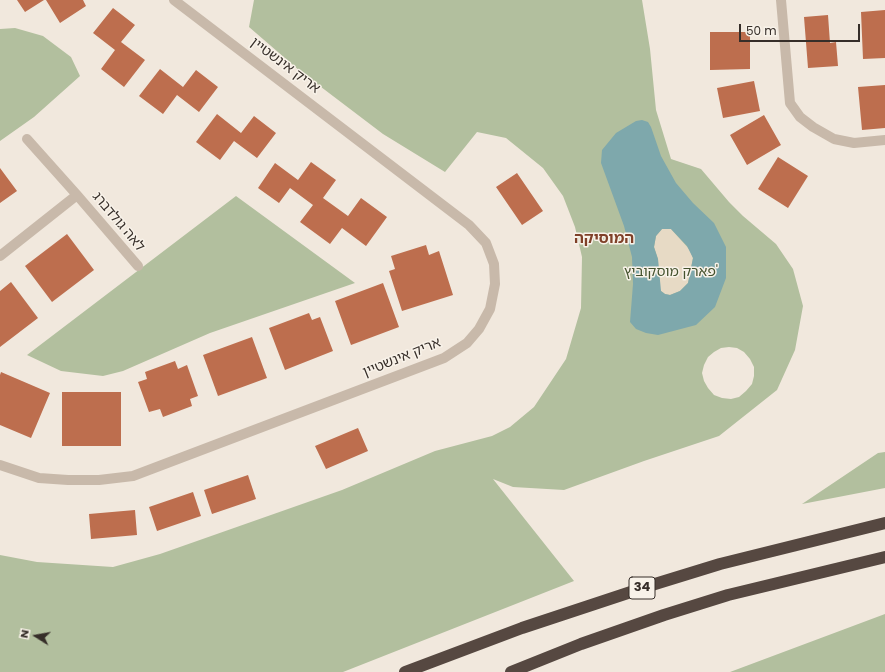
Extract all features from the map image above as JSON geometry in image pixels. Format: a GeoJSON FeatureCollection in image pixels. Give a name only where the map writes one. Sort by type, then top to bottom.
{"type":"FeatureCollection","features":[{"type":"Feature","properties":{"kind":"highway","name":"34"},"geometry":{"type":"LineString","coordinates":[[405,672],[522,628],[655,584],[720,564],[885,523]]}},
{"type":"Feature","properties":{"kind":"highway","name":"34"},"geometry":{"type":"LineString","coordinates":[[511,672],[581,644],[679,610],[728,595],[885,556]]}},
{"type":"Feature","properties":{"kind":"street","name":"אריק אינשטיין"},"geometry":{"type":"LineString","coordinates":[[0,465],[39,478],[99,480],[132,476],[444,358],[467,343],[479,329],[490,309],[495,284],[494,264],[486,243],[469,225],[174,0]]}},
{"type":"Feature","properties":{"kind":"street"},"geometry":{"type":"LineString","coordinates":[[781,0],[790,104],[800,117],[813,127],[834,139],[854,144],[885,140]]}},
{"type":"Feature","properties":{"kind":"street","name":"לאה גולדברג"},"geometry":{"type":"LineString","coordinates":[[27,139],[138,266]]}},
{"type":"Feature","properties":{"kind":"street","name":"לאה גולדברג"},"geometry":{"type":"LineString","coordinates":[[0,256],[77,195]]}},
{"type":"Feature","properties":{"kind":"green space","name":"פארק מוסקוביץ'"},"geometry":{"type":"Polygon","coordinates":[[[254,0],[642,0],[650,49],[656,110],[671,159],[701,169],[743,216],[776,244],[793,269],[803,306],[795,350],[777,390],[719,436],[564,490],[513,487],[493,479],[574,581],[343,672],[0,672],[0,555],[37,562],[113,567],[160,554],[342,490],[435,451],[492,436],[510,427],[534,407],[566,359],[581,308],[582,257],[575,227],[563,196],[543,168],[506,138],[477,132],[445,172],[383,134],[300,71],[249,27],[254,0]],[[721,348],[708,357],[704,365],[702,373],[704,381],[714,395],[731,399],[739,397],[752,384],[754,367],[744,352],[737,348],[721,348]]]}},
{"type":"Feature","properties":{"kind":"green space"},"geometry":{"type":"Polygon","coordinates":[[[15,28],[43,36],[71,57],[80,76],[34,117],[0,141],[0,29],[15,28]]]}},
{"type":"Feature","properties":{"kind":"green space"},"geometry":{"type":"Polygon","coordinates":[[[236,196],[355,283],[210,333],[123,371],[103,376],[61,371],[27,355],[236,196]]]}},
{"type":"Feature","properties":{"kind":"green space"},"geometry":{"type":"Polygon","coordinates":[[[885,452],[885,488],[802,504],[878,453],[885,452]]]}},
{"type":"Feature","properties":{"kind":"green space"},"geometry":{"type":"Polygon","coordinates":[[[885,614],[885,672],[730,672],[885,614]]]}},
{"type":"Feature","properties":{"kind":"shaded area"},"geometry":{"type":"Polygon","coordinates":[[[662,229],[671,229],[690,250],[693,258],[688,283],[680,291],[670,295],[665,294],[659,287],[658,259],[654,247],[656,236],[662,229]]]}},
{"type":"Feature","properties":{"kind":"water"},"geometry":{"type":"Polygon","coordinates":[[[642,120],[648,122],[661,156],[676,183],[693,203],[714,223],[726,247],[726,278],[715,307],[696,325],[658,335],[646,333],[636,329],[630,322],[633,284],[632,257],[624,226],[601,163],[602,150],[616,133],[636,121],[642,120]],[[662,229],[656,236],[654,247],[658,259],[661,291],[670,295],[680,291],[688,283],[693,258],[687,246],[671,229],[662,229]]]}},
{"type":"Feature","properties":{"kind":"building"},"geometry":{"type":"Polygon","coordinates":[[[17,0],[44,0],[25,12],[17,0]]]}},
{"type":"Feature","properties":{"kind":"building"},"geometry":{"type":"Polygon","coordinates":[[[46,0],[83,0],[86,6],[60,23],[46,0]]]}},
{"type":"Feature","properties":{"kind":"building"},"geometry":{"type":"Polygon","coordinates":[[[113,8],[135,25],[121,42],[145,60],[124,87],[101,69],[115,50],[93,33],[113,8]]]}},
{"type":"Feature","properties":{"kind":"building"},"geometry":{"type":"Polygon","coordinates":[[[885,10],[885,58],[863,59],[861,12],[885,10]]]}},
{"type":"Feature","properties":{"kind":"building"},"geometry":{"type":"Polygon","coordinates":[[[828,15],[830,43],[836,42],[838,66],[808,68],[804,17],[828,15]]]}},
{"type":"Feature","properties":{"kind":"building"},"geometry":{"type":"Polygon","coordinates":[[[710,32],[750,32],[750,69],[710,70],[710,32]]]}},
{"type":"Feature","properties":{"kind":"building"},"geometry":{"type":"Polygon","coordinates":[[[160,69],[183,87],[196,70],[218,87],[199,112],[177,95],[163,114],[139,96],[160,69]]]}},
{"type":"Feature","properties":{"kind":"building"},"geometry":{"type":"Polygon","coordinates":[[[754,81],[760,111],[723,118],[717,88],[754,81]]]}},
{"type":"Feature","properties":{"kind":"building"},"geometry":{"type":"Polygon","coordinates":[[[885,85],[885,128],[862,130],[858,87],[885,85]]]}},
{"type":"Feature","properties":{"kind":"building"},"geometry":{"type":"Polygon","coordinates":[[[217,114],[241,133],[254,116],[276,133],[257,158],[234,141],[220,160],[196,142],[217,114]]]}},
{"type":"Feature","properties":{"kind":"building"},"geometry":{"type":"Polygon","coordinates":[[[764,115],[781,145],[747,165],[730,135],[764,115]]]}},
{"type":"Feature","properties":{"kind":"building"},"geometry":{"type":"Polygon","coordinates":[[[778,157],[808,176],[788,208],[758,189],[778,157]]]}},
{"type":"Feature","properties":{"kind":"building"},"geometry":{"type":"Polygon","coordinates":[[[311,162],[336,180],[323,198],[348,216],[361,198],[387,217],[366,246],[342,228],[330,244],[300,222],[313,205],[290,188],[279,203],[258,188],[275,163],[298,180],[311,162]]]}},
{"type":"Feature","properties":{"kind":"building"},"geometry":{"type":"Polygon","coordinates":[[[0,168],[17,191],[0,203],[0,168]]]}},
{"type":"Feature","properties":{"kind":"building"},"geometry":{"type":"Polygon","coordinates":[[[517,173],[543,211],[522,225],[496,187],[517,173]]]}},
{"type":"Feature","properties":{"kind":"building"},"geometry":{"type":"Polygon","coordinates":[[[67,234],[94,270],[52,302],[25,266],[67,234]]]}},
{"type":"Feature","properties":{"kind":"building"},"geometry":{"type":"Polygon","coordinates":[[[426,245],[429,255],[439,251],[453,295],[402,311],[389,271],[395,269],[391,256],[426,245]]]}},
{"type":"Feature","properties":{"kind":"building"},"geometry":{"type":"Polygon","coordinates":[[[11,282],[38,318],[0,347],[0,291],[11,282]]]}},
{"type":"Feature","properties":{"kind":"building"},"geometry":{"type":"Polygon","coordinates":[[[383,283],[399,327],[351,345],[335,301],[383,283]]]}},
{"type":"Feature","properties":{"kind":"building"},"geometry":{"type":"Polygon","coordinates":[[[309,313],[312,320],[320,317],[333,351],[285,370],[269,328],[309,313]]]}},
{"type":"Feature","properties":{"kind":"building"},"geometry":{"type":"Polygon","coordinates":[[[252,337],[267,378],[218,396],[203,355],[252,337]]]}},
{"type":"Feature","properties":{"kind":"building"},"geometry":{"type":"Polygon","coordinates":[[[175,361],[178,369],[187,365],[198,396],[190,399],[192,406],[163,417],[160,409],[149,412],[138,382],[147,379],[145,372],[175,361]]]}},
{"type":"Feature","properties":{"kind":"building"},"geometry":{"type":"Polygon","coordinates":[[[1,372],[50,393],[31,438],[0,425],[1,372]]]}},
{"type":"Feature","properties":{"kind":"building"},"geometry":{"type":"Polygon","coordinates":[[[62,392],[121,392],[121,446],[62,446],[62,392]]]}},
{"type":"Feature","properties":{"kind":"building"},"geometry":{"type":"Polygon","coordinates":[[[358,428],[368,451],[326,469],[315,446],[358,428]]]}},
{"type":"Feature","properties":{"kind":"building"},"geometry":{"type":"Polygon","coordinates":[[[248,475],[256,499],[212,514],[204,490],[248,475]]]}},
{"type":"Feature","properties":{"kind":"building"},"geometry":{"type":"Polygon","coordinates":[[[193,492],[201,516],[157,531],[149,507],[193,492]]]}},
{"type":"Feature","properties":{"kind":"building"},"geometry":{"type":"Polygon","coordinates":[[[135,510],[137,535],[91,539],[89,514],[135,510]]]}},
{"type":"Feature","properties":{"kind":"district","name":"המוסיקה"},"geometry":{"type":"Point","coordinates":[604,239]}}]}
